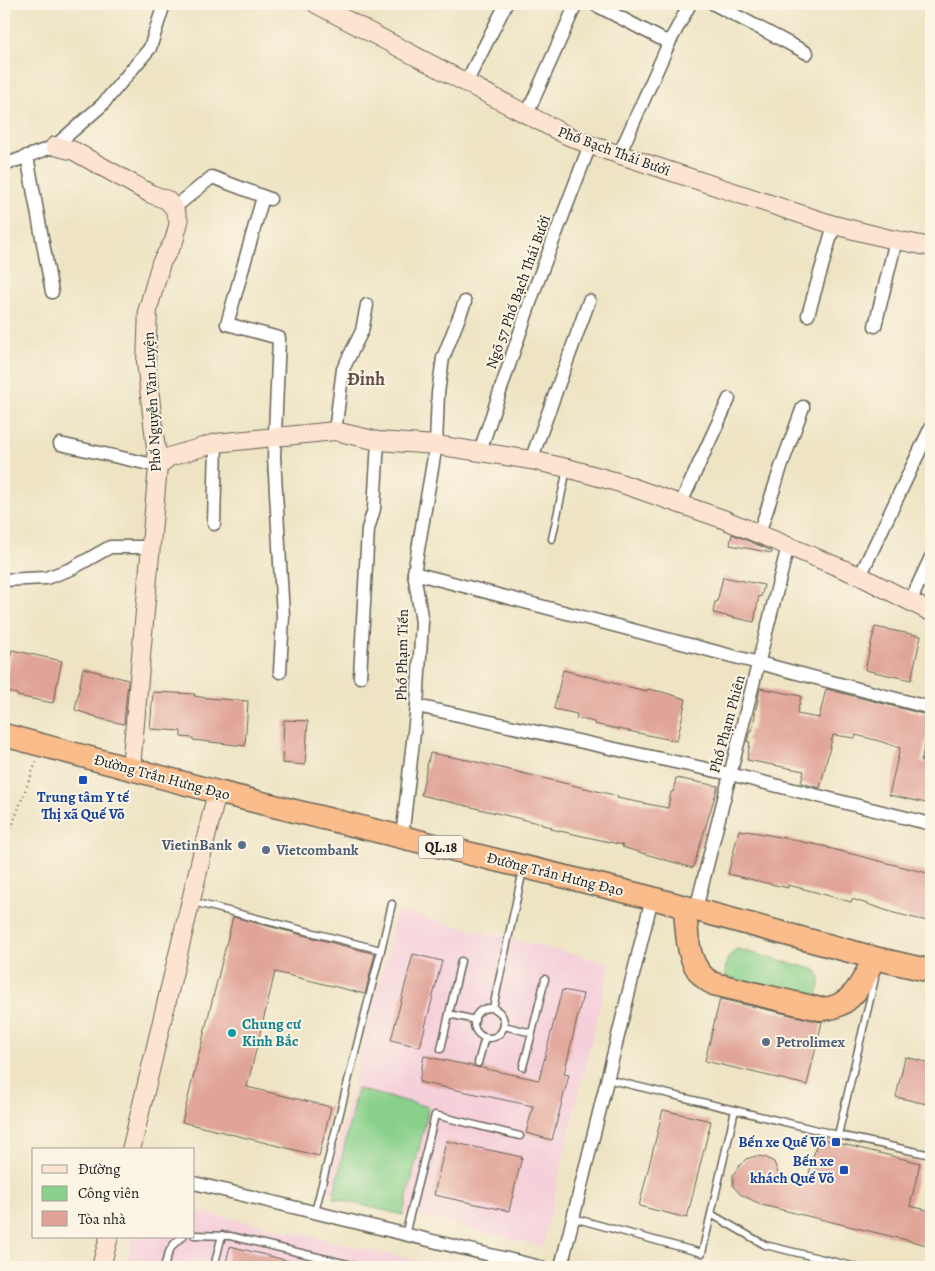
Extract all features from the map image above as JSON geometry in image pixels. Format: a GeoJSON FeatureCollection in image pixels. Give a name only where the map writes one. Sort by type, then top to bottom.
{"type":"FeatureCollection","features":[{"type":"Feature","properties":{"kind":"highway","name":"Đường Trần Hưng Đạo"},"geometry":{"type":"LineString","coordinates":[[4,735],[217,792],[652,898],[877,959],[931,971]]}},
{"type":"Feature","properties":{"kind":"highway"},"geometry":{"type":"LineString","coordinates":[[690,908],[688,944],[694,966],[707,981],[714,984],[826,1009],[847,1000],[856,992],[877,959]]}},
{"type":"Feature","properties":{"kind":"street"},"geometry":{"type":"LineString","coordinates":[[4,164],[54,146],[102,104],[150,48],[164,4]]}},
{"type":"Feature","properties":{"kind":"street","name":"Phố Bạch Thái Bưởi"},"geometry":{"type":"LineString","coordinates":[[316,4],[566,135],[590,145],[834,225],[931,247]]}},
{"type":"Feature","properties":{"kind":"street"},"geometry":{"type":"LineString","coordinates":[[466,83],[506,4]]}},
{"type":"Feature","properties":{"kind":"street"},"geometry":{"type":"LineString","coordinates":[[527,114],[576,4]]}},
{"type":"Feature","properties":{"kind":"street"},"geometry":{"type":"LineString","coordinates":[[594,4],[669,43]]}},
{"type":"Feature","properties":{"kind":"street"},"geometry":{"type":"LineString","coordinates":[[619,155],[669,43],[690,4]]}},
{"type":"Feature","properties":{"kind":"street"},"geometry":{"type":"LineString","coordinates":[[714,4],[807,53]]}},
{"type":"Feature","properties":{"kind":"street","name":"Ngõ 57 Phố Bạch Thái Bưởi"},"geometry":{"type":"LineString","coordinates":[[480,451],[535,288],[590,145]]}},
{"type":"Feature","properties":{"kind":"street"},"geometry":{"type":"LineString","coordinates":[[54,146],[74,151],[151,194],[166,200],[174,208],[212,177],[267,198],[227,324],[279,338],[274,457],[283,616],[280,672]]}},
{"type":"Feature","properties":{"kind":"street"},"geometry":{"type":"LineString","coordinates":[[27,156],[52,292]]}},
{"type":"Feature","properties":{"kind":"street","name":"Phố Nguyễn Văn Luyện"},"geometry":{"type":"LineString","coordinates":[[131,768],[158,466],[146,362],[148,310],[161,264],[174,241],[179,222],[174,208]]}},
{"type":"Feature","properties":{"kind":"street"},"geometry":{"type":"LineString","coordinates":[[808,315],[834,225]]}},
{"type":"Feature","properties":{"kind":"street"},"geometry":{"type":"LineString","coordinates":[[875,326],[896,240]]}},
{"type":"Feature","properties":{"kind":"street"},"geometry":{"type":"LineString","coordinates":[[531,460],[589,301]]}},
{"type":"Feature","properties":{"kind":"street","name":"Phố Phạm Tiến"},"geometry":{"type":"LineString","coordinates":[[402,838],[417,706],[422,622],[414,573],[436,445],[438,393],[443,358],[465,302]]}},
{"type":"Feature","properties":{"kind":"street"},"geometry":{"type":"LineString","coordinates":[[335,431],[343,369],[362,331],[367,305]]}},
{"type":"Feature","properties":{"kind":"street"},"geometry":{"type":"LineString","coordinates":[[680,505],[729,399]]}},
{"type":"Feature","properties":{"kind":"street"},"geometry":{"type":"LineString","coordinates":[[759,534],[803,407]]}},
{"type":"Feature","properties":{"kind":"street"},"geometry":{"type":"LineString","coordinates":[[860,576],[931,427]]}},
{"type":"Feature","properties":{"kind":"street"},"geometry":{"type":"LineString","coordinates":[[60,444],[158,466],[169,457],[216,444],[335,431],[378,441],[436,445],[531,460],[617,482],[723,519],[860,576],[931,612]]}},
{"type":"Feature","properties":{"kind":"street"},"geometry":{"type":"LineString","coordinates":[[360,677],[368,529],[374,509],[378,441]]}},
{"type":"Feature","properties":{"kind":"street"},"geometry":{"type":"LineString","coordinates":[[214,524],[216,444]]}},
{"type":"Feature","properties":{"kind":"street","name":"Phố Phạm Phiên"},"geometry":{"type":"LineString","coordinates":[[690,908],[730,774],[788,546]]}},
{"type":"Feature","properties":{"kind":"street"},"geometry":{"type":"LineString","coordinates":[[4,580],[46,578],[71,569],[110,547],[150,547]]}},
{"type":"Feature","properties":{"kind":"street"},"geometry":{"type":"LineString","coordinates":[[910,602],[931,557]]}},
{"type":"Feature","properties":{"kind":"street"},"geometry":{"type":"LineString","coordinates":[[414,573],[931,708]]}},
{"type":"Feature","properties":{"kind":"street"},"geometry":{"type":"LineString","coordinates":[[417,706],[730,774],[931,824]]}},
{"type":"Feature","properties":{"kind":"street"},"geometry":{"type":"LineString","coordinates":[[131,1148],[217,792]]}},
{"type":"Feature","properties":{"kind":"street"},"geometry":{"type":"LineString","coordinates":[[561,1267],[652,898]]}},
{"type":"Feature","properties":{"kind":"street"},"geometry":{"type":"LineString","coordinates":[[195,1183],[540,1267]]}},
{"type":"Feature","properties":{"kind":"street"},"geometry":{"type":"LineString","coordinates":[[101,1267],[109,1238]]}},
{"type":"Feature","properties":{"kind":"lane"},"geometry":{"type":"LineString","coordinates":[[552,539],[567,468]]}},
{"type":"Feature","properties":{"kind":"lane"},"geometry":{"type":"LineString","coordinates":[[493,1008],[524,866]]}},
{"type":"Feature","properties":{"kind":"lane"},"geometry":{"type":"LineString","coordinates":[[191,902],[381,950]]}},
{"type":"Feature","properties":{"kind":"lane"},"geometry":{"type":"LineString","coordinates":[[315,1212],[392,904]]}},
{"type":"Feature","properties":{"kind":"lane"},"geometry":{"type":"LineString","coordinates":[[838,1135],[877,959]]}},
{"type":"Feature","properties":{"kind":"lane"},"geometry":{"type":"LineString","coordinates":[[441,1049],[461,961]]}},
{"type":"Feature","properties":{"kind":"lane"},"geometry":{"type":"LineString","coordinates":[[523,1067],[545,979]]}},
{"type":"Feature","properties":{"kind":"lane"},"geometry":{"type":"LineString","coordinates":[[493,1008],[500,1012],[504,1026],[499,1034],[494,1037],[485,1037],[477,1032],[474,1020],[477,1013],[481,1010],[493,1008]]}},
{"type":"Feature","properties":{"kind":"lane"},"geometry":{"type":"LineString","coordinates":[[449,1014],[474,1020]]}},
{"type":"Feature","properties":{"kind":"lane"},"geometry":{"type":"LineString","coordinates":[[504,1026],[532,1033]]}},
{"type":"Feature","properties":{"kind":"lane"},"geometry":{"type":"LineString","coordinates":[[478,1064],[485,1037]]}},
{"type":"Feature","properties":{"kind":"lane"},"geometry":{"type":"LineString","coordinates":[[607,1079],[838,1135],[931,1155]]}},
{"type":"Feature","properties":{"kind":"lane"},"geometry":{"type":"LineString","coordinates":[[573,1218],[702,1253],[735,1110]]}},
{"type":"Feature","properties":{"kind":"lane"},"geometry":{"type":"LineString","coordinates":[[405,1234],[435,1115],[520,1136]]}},
{"type":"Feature","properties":{"kind":"lane"},"geometry":{"type":"LineString","coordinates":[[711,1214],[765,1246],[856,1267]]}},
{"type":"Feature","properties":{"kind":"lane"},"geometry":{"type":"LineString","coordinates":[[195,1234],[230,1236],[360,1267]]}},
{"type":"Feature","properties":{"kind":"lane"},"geometry":{"type":"LineString","coordinates":[[214,1267],[222,1235]]}},
{"type":"Feature","properties":{"kind":"lane"},"geometry":{"type":"LineString","coordinates":[[164,1267],[169,1251],[176,1241],[181,1238]]}},
{"type":"Feature","properties":{"kind":"path"},"geometry":{"type":"LineString","coordinates":[[4,847],[42,746]]}},
{"type":"Feature","properties":{"kind":"shaded area"},"geometry":{"type":"Polygon","coordinates":[[[397,911],[610,963],[542,1247],[326,1192],[397,911]]]}},
{"type":"Feature","properties":{"kind":"shaded area"},"geometry":{"type":"Polygon","coordinates":[[[195,1210],[445,1267],[126,1267],[133,1238],[195,1238],[195,1210]]]}},
{"type":"Feature","properties":{"kind":"green space"},"geometry":{"type":"Polygon","coordinates":[[[737,949],[816,970],[820,978],[819,990],[811,1000],[726,977],[725,968],[727,961],[737,949]]]}},
{"type":"Feature","properties":{"kind":"green space"},"geometry":{"type":"Polygon","coordinates":[[[357,1089],[429,1107],[403,1215],[333,1198],[357,1089]]]}},
{"type":"Feature","properties":{"kind":"building"},"geometry":{"type":"Polygon","coordinates":[[[732,534],[772,551],[772,553],[730,545],[732,534]]]}},
{"type":"Feature","properties":{"kind":"building"},"geometry":{"type":"Polygon","coordinates":[[[723,577],[764,585],[761,597],[759,596],[754,622],[713,613],[723,577]]]}},
{"type":"Feature","properties":{"kind":"building"},"geometry":{"type":"Polygon","coordinates":[[[875,627],[921,636],[911,680],[865,670],[875,627]]]}},
{"type":"Feature","properties":{"kind":"building"},"geometry":{"type":"Polygon","coordinates":[[[12,650],[62,661],[53,703],[17,696],[17,694],[4,691],[12,650]]]}},
{"type":"Feature","properties":{"kind":"building"},"geometry":{"type":"Polygon","coordinates":[[[83,668],[128,680],[124,724],[97,718],[75,710],[83,668]]]}},
{"type":"Feature","properties":{"kind":"building"},"geometry":{"type":"Polygon","coordinates":[[[563,670],[686,699],[677,741],[594,724],[594,722],[576,718],[577,714],[554,709],[563,670]]]}},
{"type":"Feature","properties":{"kind":"building"},"geometry":{"type":"Polygon","coordinates":[[[760,688],[801,696],[797,714],[819,718],[826,689],[931,716],[921,762],[931,763],[931,804],[889,795],[900,748],[856,735],[855,738],[833,735],[820,788],[801,783],[804,771],[747,760],[750,742],[747,742],[750,730],[752,731],[760,688]]]}},
{"type":"Feature","properties":{"kind":"building"},"geometry":{"type":"Polygon","coordinates":[[[153,692],[195,694],[194,696],[207,698],[248,701],[245,746],[193,740],[193,738],[181,737],[181,731],[150,729],[153,692]]]}},
{"type":"Feature","properties":{"kind":"building"},"geometry":{"type":"Polygon","coordinates":[[[284,720],[308,721],[305,765],[282,763],[284,720]]]}},
{"type":"Feature","properties":{"kind":"building"},"geometry":{"type":"Polygon","coordinates":[[[430,753],[468,760],[618,796],[617,798],[668,808],[676,778],[718,786],[693,868],[622,847],[623,845],[551,829],[552,827],[542,824],[421,795],[430,753]]]}},
{"type":"Feature","properties":{"kind":"building"},"geometry":{"type":"Polygon","coordinates":[[[739,830],[828,847],[931,874],[931,905],[927,921],[894,913],[852,899],[851,902],[788,885],[788,888],[728,874],[739,830]]]}},
{"type":"Feature","properties":{"kind":"building","name":"Chung cư Kinh Bắc"},"geometry":{"type":"Polygon","coordinates":[[[233,917],[375,954],[365,994],[275,972],[247,1087],[331,1107],[319,1156],[182,1122],[233,917]]]}},
{"type":"Feature","properties":{"kind":"building"},"geometry":{"type":"Polygon","coordinates":[[[413,954],[442,961],[420,1047],[391,1040],[413,954]]]}},
{"type":"Feature","properties":{"kind":"building"},"geometry":{"type":"Polygon","coordinates":[[[562,990],[583,994],[564,1074],[569,1075],[552,1140],[526,1133],[533,1106],[419,1082],[424,1056],[539,1080],[562,990]]]}},
{"type":"Feature","properties":{"kind":"building"},"geometry":{"type":"Polygon","coordinates":[[[720,999],[822,1022],[807,1085],[705,1061],[720,999]]]}},
{"type":"Feature","properties":{"kind":"building"},"geometry":{"type":"Polygon","coordinates":[[[905,1057],[931,1063],[931,1105],[896,1097],[905,1057]]]}},
{"type":"Feature","properties":{"kind":"building"},"geometry":{"type":"Polygon","coordinates":[[[663,1110],[711,1121],[687,1218],[639,1206],[663,1110]]]}},
{"type":"Feature","properties":{"kind":"building"},"geometry":{"type":"Polygon","coordinates":[[[818,1138],[920,1163],[910,1206],[931,1211],[931,1246],[762,1205],[740,1194],[733,1186],[733,1175],[739,1166],[746,1159],[756,1156],[765,1157],[774,1162],[779,1176],[807,1182],[818,1138]]]}},
{"type":"Feature","properties":{"kind":"building"},"geometry":{"type":"Polygon","coordinates":[[[446,1141],[522,1157],[509,1211],[434,1195],[446,1141]]]}},
{"type":"Feature","properties":{"kind":"building"},"geometry":{"type":"Polygon","coordinates":[[[230,1246],[297,1263],[296,1267],[225,1267],[230,1246]]]}},
{"type":"Feature","properties":{"kind":"place","name":"Trung tâm Y tế Thị xã Quế Võ"},"geometry":{"type":"Point","coordinates":[83,780]}},
{"type":"Feature","properties":{"kind":"place","name":"VietinBank"},"geometry":{"type":"Point","coordinates":[242,845]}},
{"type":"Feature","properties":{"kind":"place","name":"Vietcombank"},"geometry":{"type":"Point","coordinates":[266,850]}},
{"type":"Feature","properties":{"kind":"place","name":"Chung cư Kinh Bắc"},"geometry":{"type":"Point","coordinates":[232,1033]}},
{"type":"Feature","properties":{"kind":"place","name":"Petrolimex"},"geometry":{"type":"Point","coordinates":[766,1042]}},
{"type":"Feature","properties":{"kind":"place","name":"Bến xe Quế Võ"},"geometry":{"type":"Point","coordinates":[836,1142]}},
{"type":"Feature","properties":{"kind":"place","name":"Bến xe khách Quế Võ"},"geometry":{"type":"Point","coordinates":[844,1170]}},
{"type":"Feature","properties":{"kind":"district","name":"Đỉnh"},"geometry":{"type":"Point","coordinates":[366,379]}}]}
